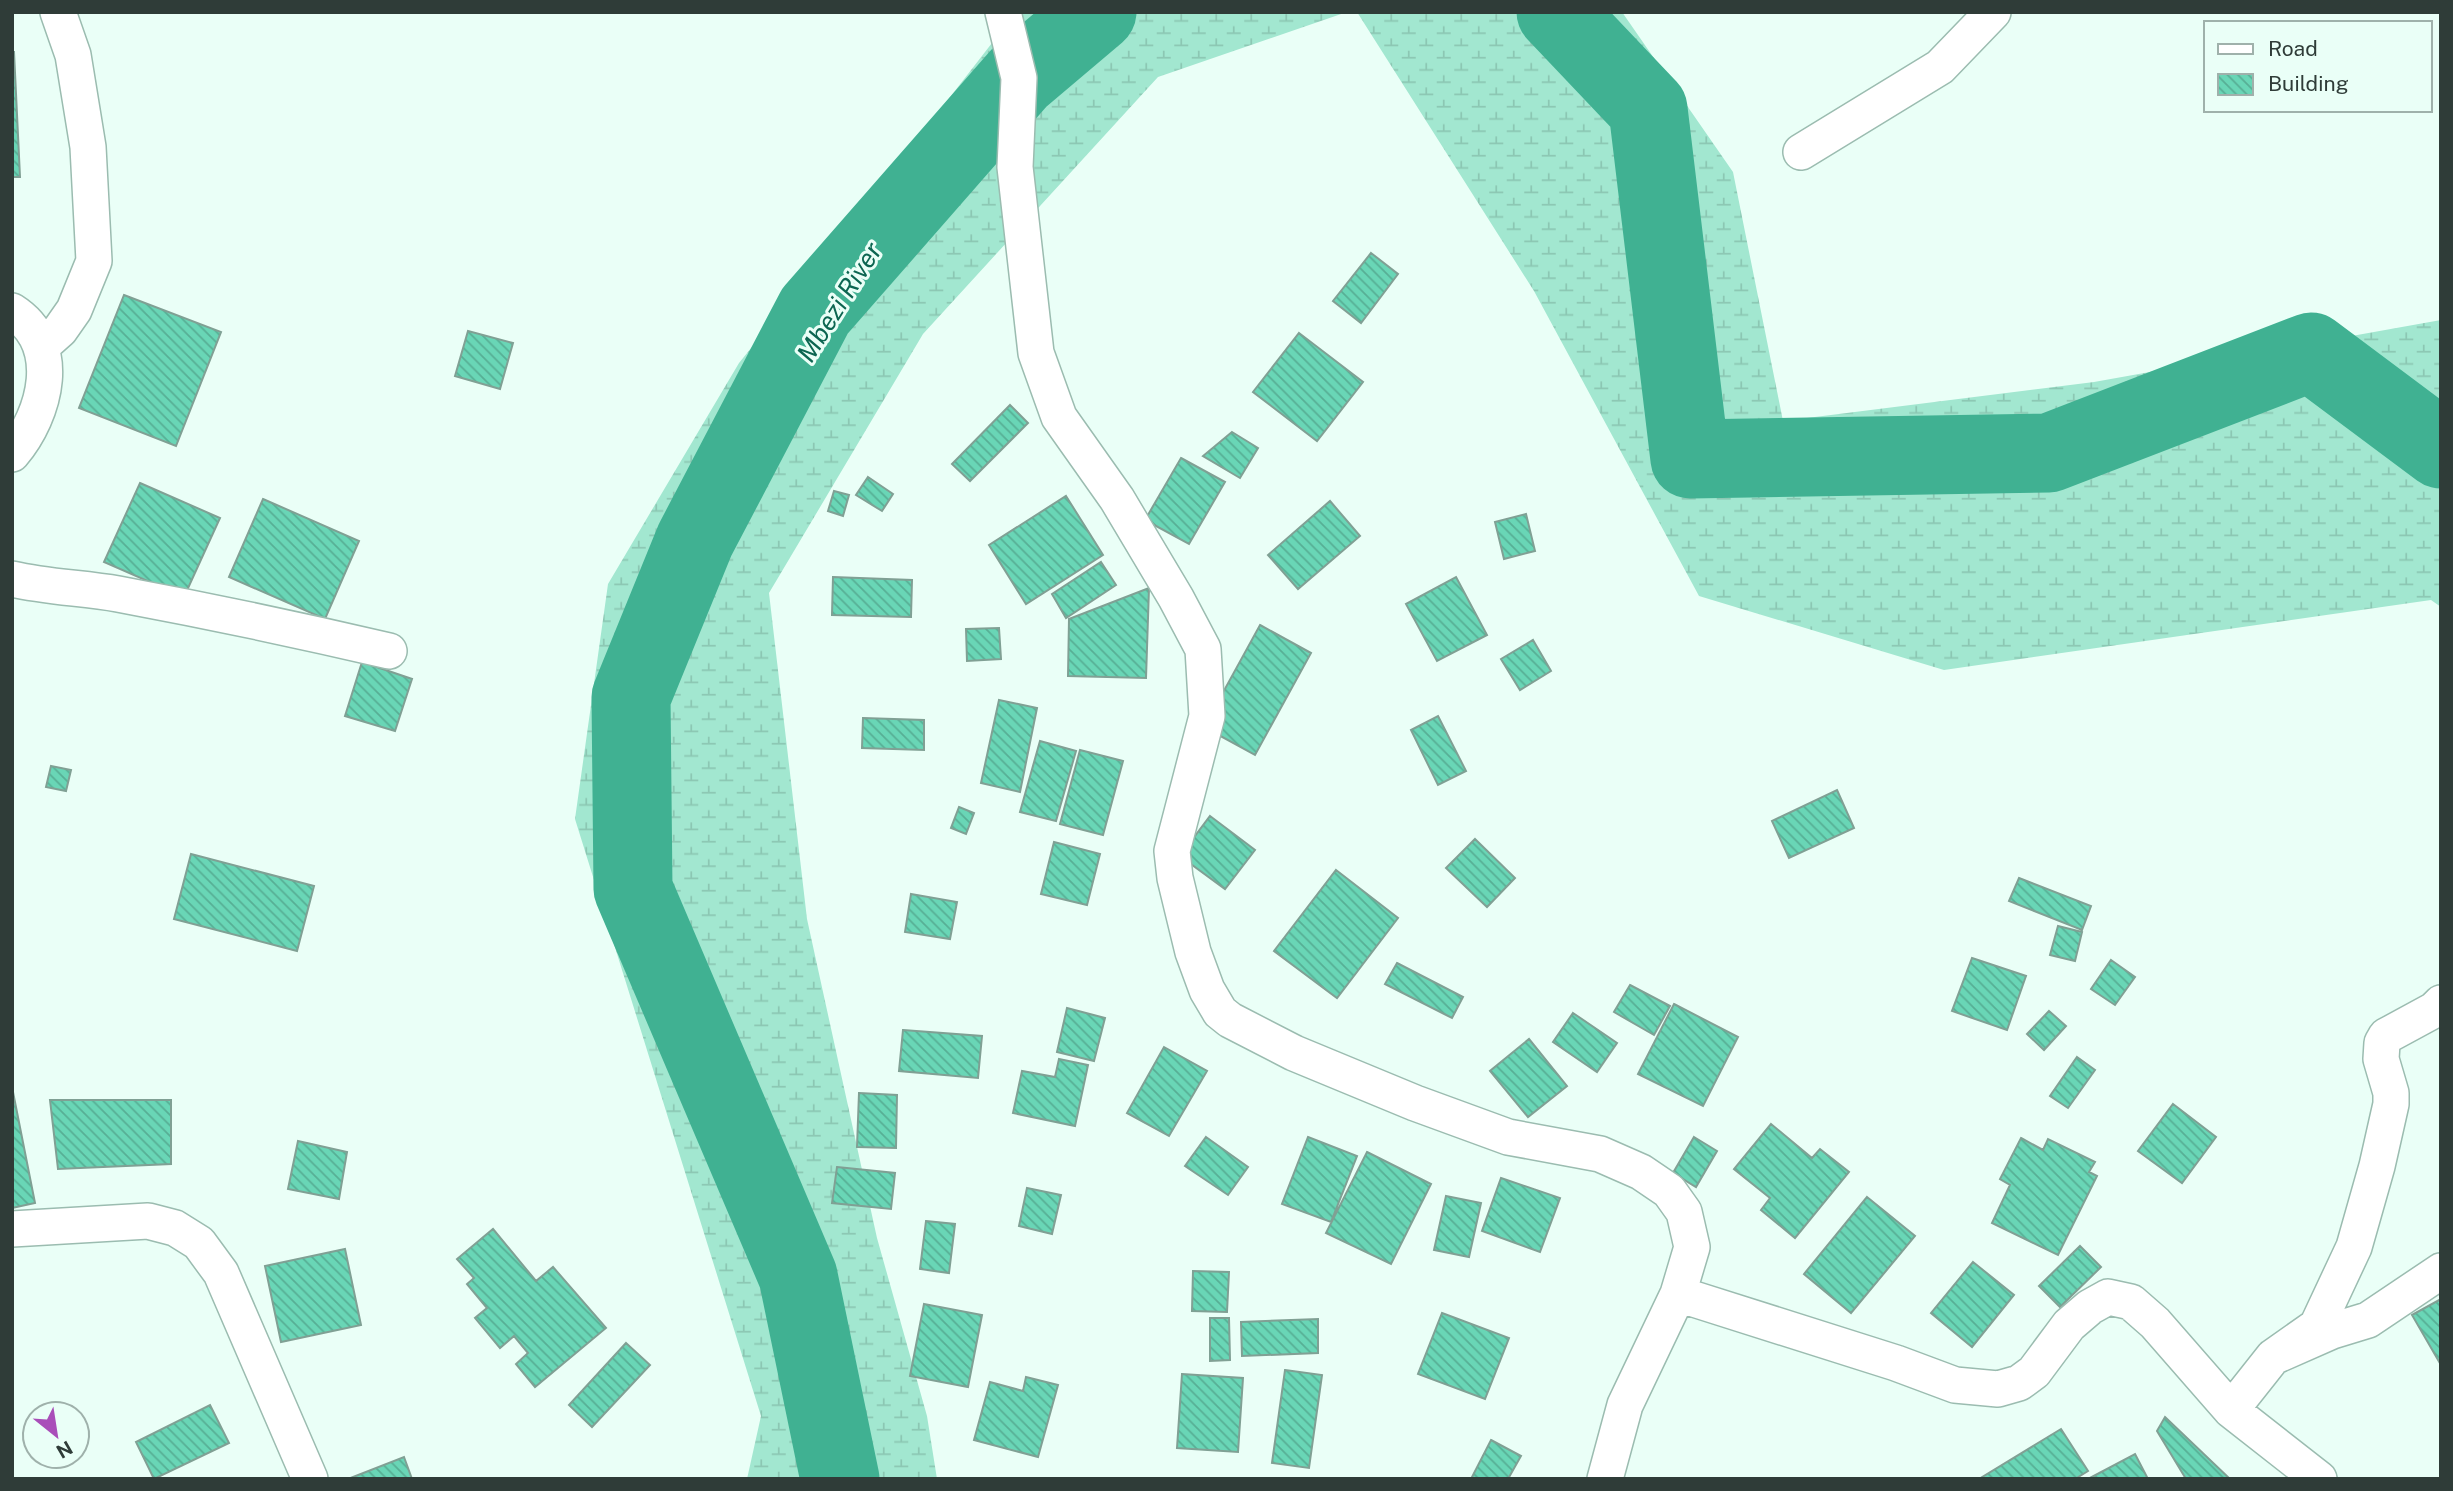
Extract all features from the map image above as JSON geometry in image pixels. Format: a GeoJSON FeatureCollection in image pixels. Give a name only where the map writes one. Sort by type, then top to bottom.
{"type":"FeatureCollection","features":[{"type":"Feature","properties":{"kind":"street"},"geometry":{"type":"LineString","coordinates":[[42,346],[60,330],[74,310],[94,261],[88,147],[73,55],[58,12]]}},
{"type":"Feature","properties":{"kind":"street"},"geometry":{"type":"LineString","coordinates":[[1003,12],[1019,78],[1015,167],[1036,353],[1059,417],[1117,499],[1203,649],[1207,716],[1172,851],[1175,878],[1193,952],[1207,990],[1220,1012],[1230,1020],[1294,1053],[1415,1103],[1508,1137],[1600,1154],[1641,1172],[1669,1191],[1684,1212],[1692,1247],[1678,1294],[1625,1405],[1605,1479]]}},
{"type":"Feature","properties":{"kind":"street"},"geometry":{"type":"LineString","coordinates":[[1801,152],[1940,67],[1993,12]]}},
{"type":"Feature","properties":{"kind":"street"},"geometry":{"type":"LineString","coordinates":[[12,311],[27,321],[42,346],[46,371],[40,402],[20,445],[12,454]]}},
{"type":"Feature","properties":{"kind":"street"},"geometry":{"type":"LineString","coordinates":[[12,579],[258,620],[389,651]]}},
{"type":"Feature","properties":{"kind":"street"},"geometry":{"type":"LineString","coordinates":[[2231,1410],[2273,1357],[2317,1326],[2354,1247],[2377,1166],[2391,1104],[2391,1093],[2381,1059],[2382,1043],[2386,1036],[2434,1010],[2441,1003]]}},
{"type":"Feature","properties":{"kind":"street"},"geometry":{"type":"LineString","coordinates":[[12,1229],[148,1221],[175,1228],[199,1243],[221,1273],[310,1479]]}},
{"type":"Feature","properties":{"kind":"street"},"geometry":{"type":"LineString","coordinates":[[2273,1357],[2332,1331],[2368,1320],[2441,1271]]}},
{"type":"Feature","properties":{"kind":"street"},"geometry":{"type":"LineString","coordinates":[[1678,1294],[1884,1359],[1955,1385],[1998,1389],[2019,1382],[2034,1372],[2069,1325],[2090,1307],[2108,1297],[2131,1302],[2155,1323],[2231,1410],[2319,1479]]}},
{"type":"Feature","properties":{"kind":"green space"},"geometry":{"type":"Polygon","coordinates":[[[1016,12],[1347,12],[1158,77],[923,334],[769,593],[807,919],[877,1238],[927,1416],[937,1479],[747,1479],[761,1416],[575,819],[608,584],[739,363],[861,212],[1016,12]]]}},
{"type":"Feature","properties":{"kind":"green space"},"geometry":{"type":"Polygon","coordinates":[[[1357,12],[1622,12],[1733,172],[1783,421],[2094,382],[2441,320],[2441,607],[2431,600],[1944,670],[1699,596],[1534,291],[1357,12]]]}},
{"type":"Feature","properties":{"kind":"building"},"geometry":{"type":"Polygon","coordinates":[[[14,52],[20,177],[12,177],[14,52]]]}},
{"type":"Feature","properties":{"kind":"building"},"geometry":{"type":"Polygon","coordinates":[[[1371,253],[1398,274],[1361,323],[1333,301],[1371,253]]]}},
{"type":"Feature","properties":{"kind":"building"},"geometry":{"type":"Polygon","coordinates":[[[124,295],[221,332],[176,446],[79,408],[124,295]]]}},
{"type":"Feature","properties":{"kind":"building"},"geometry":{"type":"Polygon","coordinates":[[[468,331],[513,343],[500,389],[455,376],[468,331]]]}},
{"type":"Feature","properties":{"kind":"building"},"geometry":{"type":"Polygon","coordinates":[[[1299,333],[1363,382],[1317,441],[1253,392],[1299,333]]]}},
{"type":"Feature","properties":{"kind":"building"},"geometry":{"type":"Polygon","coordinates":[[[1010,405],[1028,423],[970,481],[952,464],[1010,405]]]}},
{"type":"Feature","properties":{"kind":"building"},"geometry":{"type":"Polygon","coordinates":[[[1232,432],[1258,448],[1240,478],[1203,456],[1232,432]]]}},
{"type":"Feature","properties":{"kind":"building"},"geometry":{"type":"Polygon","coordinates":[[[1181,458],[1225,482],[1189,544],[1145,520],[1181,458]]]}},
{"type":"Feature","properties":{"kind":"building"},"geometry":{"type":"Polygon","coordinates":[[[868,477],[893,494],[882,511],[856,495],[868,477]]]}},
{"type":"Feature","properties":{"kind":"building"},"geometry":{"type":"Polygon","coordinates":[[[140,483],[220,518],[184,597],[104,562],[140,483]]]}},
{"type":"Feature","properties":{"kind":"building"},"geometry":{"type":"Polygon","coordinates":[[[834,491],[849,495],[843,516],[828,511],[834,491]]]}},
{"type":"Feature","properties":{"kind":"building"},"geometry":{"type":"Polygon","coordinates":[[[1066,496],[1103,555],[1026,604],[989,545],[1066,496]]]}},
{"type":"Feature","properties":{"kind":"building"},"geometry":{"type":"Polygon","coordinates":[[[263,499],[359,541],[325,619],[229,577],[263,499]]]}},
{"type":"Feature","properties":{"kind":"building"},"geometry":{"type":"Polygon","coordinates":[[[1330,501],[1360,536],[1298,589],[1268,555],[1330,501]]]}},
{"type":"Feature","properties":{"kind":"building"},"geometry":{"type":"Polygon","coordinates":[[[1526,514],[1535,551],[1504,559],[1495,522],[1526,514]]]}},
{"type":"Feature","properties":{"kind":"building"},"geometry":{"type":"Polygon","coordinates":[[[1101,562],[1116,585],[1066,618],[1052,594],[1101,562]]]}},
{"type":"Feature","properties":{"kind":"building"},"geometry":{"type":"Polygon","coordinates":[[[833,577],[912,580],[911,617],[832,615],[833,577]]]}},
{"type":"Feature","properties":{"kind":"building"},"geometry":{"type":"Polygon","coordinates":[[[1456,577],[1487,635],[1437,661],[1406,604],[1456,577]]]}},
{"type":"Feature","properties":{"kind":"building"},"geometry":{"type":"Polygon","coordinates":[[[1149,588],[1146,678],[1068,676],[1069,619],[1149,588]]]}},
{"type":"Feature","properties":{"kind":"building"},"geometry":{"type":"Polygon","coordinates":[[[1260,625],[1311,653],[1255,755],[1204,727],[1260,625]]]}},
{"type":"Feature","properties":{"kind":"building"},"geometry":{"type":"Polygon","coordinates":[[[999,628],[1001,659],[967,661],[966,629],[999,628]]]}},
{"type":"Feature","properties":{"kind":"building"},"geometry":{"type":"Polygon","coordinates":[[[1533,640],[1551,671],[1520,690],[1501,659],[1533,640]]]}},
{"type":"Feature","properties":{"kind":"building"},"geometry":{"type":"Polygon","coordinates":[[[362,662],[412,679],[395,731],[345,716],[362,662]]]}},
{"type":"Feature","properties":{"kind":"building"},"geometry":{"type":"Polygon","coordinates":[[[999,700],[1037,708],[1020,792],[981,783],[999,700]]]}},
{"type":"Feature","properties":{"kind":"building"},"geometry":{"type":"Polygon","coordinates":[[[1438,716],[1466,771],[1438,785],[1411,730],[1438,716]]]}},
{"type":"Feature","properties":{"kind":"building"},"geometry":{"type":"Polygon","coordinates":[[[863,718],[924,720],[924,750],[862,748],[863,718]]]}},
{"type":"Feature","properties":{"kind":"building"},"geometry":{"type":"Polygon","coordinates":[[[1040,741],[1076,751],[1056,821],[1020,812],[1040,741]]]}},
{"type":"Feature","properties":{"kind":"building"},"geometry":{"type":"Polygon","coordinates":[[[1080,750],[1123,761],[1103,835],[1060,824],[1080,750]]]}},
{"type":"Feature","properties":{"kind":"building"},"geometry":{"type":"Polygon","coordinates":[[[51,766],[71,770],[66,791],[46,787],[51,766]]]}},
{"type":"Feature","properties":{"kind":"building"},"geometry":{"type":"Polygon","coordinates":[[[1837,790],[1854,828],[1789,858],[1772,821],[1837,790]]]}},
{"type":"Feature","properties":{"kind":"building"},"geometry":{"type":"Polygon","coordinates":[[[959,807],[974,813],[966,834],[951,828],[959,807]]]}},
{"type":"Feature","properties":{"kind":"building"},"geometry":{"type":"Polygon","coordinates":[[[1210,816],[1255,850],[1225,889],[1180,856],[1210,816]]]}},
{"type":"Feature","properties":{"kind":"building"},"geometry":{"type":"Polygon","coordinates":[[[1475,839],[1515,878],[1487,907],[1446,868],[1475,839]]]}},
{"type":"Feature","properties":{"kind":"building"},"geometry":{"type":"Polygon","coordinates":[[[1054,842],[1100,854],[1087,905],[1041,894],[1054,842]]]}},
{"type":"Feature","properties":{"kind":"building"},"geometry":{"type":"Polygon","coordinates":[[[191,854],[314,886],[297,951],[174,919],[191,854]]]}},
{"type":"Feature","properties":{"kind":"building"},"geometry":{"type":"Polygon","coordinates":[[[1336,870],[1398,918],[1337,998],[1274,951],[1336,870]]]}},
{"type":"Feature","properties":{"kind":"building"},"geometry":{"type":"Polygon","coordinates":[[[2019,878],[2091,906],[2082,930],[2009,901],[2019,878]]]}},
{"type":"Feature","properties":{"kind":"building"},"geometry":{"type":"Polygon","coordinates":[[[911,894],[957,902],[950,939],[905,932],[911,894]]]}},
{"type":"Feature","properties":{"kind":"building"},"geometry":{"type":"Polygon","coordinates":[[[2058,926],[2082,932],[2075,961],[2050,955],[2058,926]]]}},
{"type":"Feature","properties":{"kind":"building"},"geometry":{"type":"Polygon","coordinates":[[[1972,958],[2026,976],[2007,1030],[1952,1011],[1972,958]]]}},
{"type":"Feature","properties":{"kind":"building"},"geometry":{"type":"Polygon","coordinates":[[[2111,960],[2135,977],[2115,1005],[2091,989],[2111,960]]]}},
{"type":"Feature","properties":{"kind":"building"},"geometry":{"type":"Polygon","coordinates":[[[1397,963],[1463,997],[1452,1018],[1385,984],[1397,963]]]}},
{"type":"Feature","properties":{"kind":"building"},"geometry":{"type":"Polygon","coordinates":[[[1630,985],[1670,1006],[1654,1035],[1614,1012],[1630,985]]]}},
{"type":"Feature","properties":{"kind":"building"},"geometry":{"type":"Polygon","coordinates":[[[1674,1004],[1738,1037],[1703,1106],[1638,1074],[1674,1004]]]}},
{"type":"Feature","properties":{"kind":"building"},"geometry":{"type":"Polygon","coordinates":[[[1067,1008],[1105,1018],[1094,1061],[1057,1052],[1067,1008]]]}},
{"type":"Feature","properties":{"kind":"building"},"geometry":{"type":"Polygon","coordinates":[[[2049,1011],[2066,1026],[2044,1050],[2027,1034],[2049,1011]]]}},
{"type":"Feature","properties":{"kind":"building"},"geometry":{"type":"Polygon","coordinates":[[[1573,1013],[1617,1043],[1597,1072],[1553,1042],[1573,1013]]]}},
{"type":"Feature","properties":{"kind":"building"},"geometry":{"type":"Polygon","coordinates":[[[903,1030],[982,1036],[978,1078],[899,1071],[903,1030]]]}},
{"type":"Feature","properties":{"kind":"building"},"geometry":{"type":"Polygon","coordinates":[[[1529,1039],[1567,1086],[1528,1117],[1490,1071],[1529,1039]]]}},
{"type":"Feature","properties":{"kind":"building"},"geometry":{"type":"Polygon","coordinates":[[[1164,1047],[1207,1071],[1169,1136],[1127,1113],[1164,1047]]]}},
{"type":"Feature","properties":{"kind":"building"},"geometry":{"type":"Polygon","coordinates":[[[2077,1057],[2095,1070],[2068,1108],[2050,1096],[2077,1057]]]}},
{"type":"Feature","properties":{"kind":"building"},"geometry":{"type":"Polygon","coordinates":[[[1059,1059],[1088,1065],[1075,1126],[1013,1113],[1022,1071],[1055,1077],[1059,1059]]]}},
{"type":"Feature","properties":{"kind":"building"},"geometry":{"type":"Polygon","coordinates":[[[12,1087],[35,1203],[12,1208],[12,1087]]]}},
{"type":"Feature","properties":{"kind":"building"},"geometry":{"type":"Polygon","coordinates":[[[859,1093],[897,1095],[896,1148],[857,1147],[859,1093]]]}},
{"type":"Feature","properties":{"kind":"building"},"geometry":{"type":"Polygon","coordinates":[[[50,1100],[171,1100],[171,1164],[58,1169],[50,1100]]]}},
{"type":"Feature","properties":{"kind":"building"},"geometry":{"type":"Polygon","coordinates":[[[2173,1104],[2216,1137],[2182,1183],[2138,1151],[2173,1104]]]}},
{"type":"Feature","properties":{"kind":"building"},"geometry":{"type":"Polygon","coordinates":[[[1771,1124],[1812,1158],[1820,1149],[1849,1172],[1795,1238],[1761,1210],[1770,1198],[1734,1169],[1771,1124]]]}},
{"type":"Feature","properties":{"kind":"building"},"geometry":{"type":"Polygon","coordinates":[[[1206,1137],[1248,1167],[1228,1195],[1185,1166],[1206,1137]]]}},
{"type":"Feature","properties":{"kind":"building"},"geometry":{"type":"Polygon","coordinates":[[[1308,1137],[1357,1156],[1331,1222],[1282,1204],[1308,1137]]]}},
{"type":"Feature","properties":{"kind":"building"},"geometry":{"type":"Polygon","coordinates":[[[1694,1137],[1717,1151],[1696,1187],[1673,1173],[1694,1137]]]}},
{"type":"Feature","properties":{"kind":"building"},"geometry":{"type":"Polygon","coordinates":[[[2021,1138],[2043,1150],[2048,1139],[2095,1162],[2089,1172],[2097,1176],[2058,1255],[1992,1223],[2010,1185],[2000,1179],[2021,1138]]]}},
{"type":"Feature","properties":{"kind":"building"},"geometry":{"type":"Polygon","coordinates":[[[298,1141],[347,1152],[339,1199],[288,1189],[298,1141]]]}},
{"type":"Feature","properties":{"kind":"building"},"geometry":{"type":"Polygon","coordinates":[[[1367,1152],[1431,1184],[1391,1264],[1326,1233],[1367,1152]]]}},
{"type":"Feature","properties":{"kind":"building"},"geometry":{"type":"Polygon","coordinates":[[[837,1167],[895,1173],[891,1209],[832,1203],[837,1167]]]}},
{"type":"Feature","properties":{"kind":"building"},"geometry":{"type":"Polygon","coordinates":[[[1501,1178],[1560,1198],[1540,1252],[1482,1231],[1501,1178]]]}},
{"type":"Feature","properties":{"kind":"building"},"geometry":{"type":"Polygon","coordinates":[[[1027,1188],[1061,1195],[1052,1234],[1019,1226],[1027,1188]]]}},
{"type":"Feature","properties":{"kind":"building"},"geometry":{"type":"Polygon","coordinates":[[[1446,1196],[1481,1203],[1469,1257],[1434,1250],[1446,1196]]]}},
{"type":"Feature","properties":{"kind":"building"},"geometry":{"type":"Polygon","coordinates":[[[1867,1197],[1915,1236],[1851,1313],[1804,1274],[1867,1197]]]}},
{"type":"Feature","properties":{"kind":"building"},"geometry":{"type":"Polygon","coordinates":[[[926,1221],[955,1224],[949,1273],[920,1269],[926,1221]]]}},
{"type":"Feature","properties":{"kind":"building"},"geometry":{"type":"Polygon","coordinates":[[[493,1229],[536,1281],[553,1267],[606,1328],[535,1387],[516,1364],[528,1353],[514,1336],[500,1348],[475,1318],[487,1308],[467,1284],[474,1278],[457,1259],[493,1229]]]}},
{"type":"Feature","properties":{"kind":"building"},"geometry":{"type":"Polygon","coordinates":[[[2080,1246],[2101,1267],[2060,1307],[2039,1286],[2080,1246]]]}},
{"type":"Feature","properties":{"kind":"building"},"geometry":{"type":"Polygon","coordinates":[[[345,1249],[361,1325],[281,1342],[265,1266],[345,1249]]]}},
{"type":"Feature","properties":{"kind":"building"},"geometry":{"type":"Polygon","coordinates":[[[1973,1262],[2014,1295],[1972,1347],[1931,1313],[1973,1262]]]}},
{"type":"Feature","properties":{"kind":"building"},"geometry":{"type":"Polygon","coordinates":[[[1193,1271],[1229,1272],[1227,1312],[1192,1311],[1193,1271]]]}},
{"type":"Feature","properties":{"kind":"building"},"geometry":{"type":"Polygon","coordinates":[[[2441,1299],[2441,1365],[2412,1315],[2441,1299]]]}},
{"type":"Feature","properties":{"kind":"building"},"geometry":{"type":"Polygon","coordinates":[[[924,1304],[982,1315],[968,1387],[910,1376],[924,1304]]]}},
{"type":"Feature","properties":{"kind":"building"},"geometry":{"type":"Polygon","coordinates":[[[1442,1313],[1509,1338],[1485,1399],[1418,1374],[1442,1313]]]}},
{"type":"Feature","properties":{"kind":"building"},"geometry":{"type":"Polygon","coordinates":[[[1210,1318],[1229,1318],[1230,1360],[1210,1361],[1210,1318]]]}},
{"type":"Feature","properties":{"kind":"building"},"geometry":{"type":"Polygon","coordinates":[[[1318,1319],[1318,1353],[1242,1356],[1241,1322],[1318,1319]]]}},
{"type":"Feature","properties":{"kind":"building"},"geometry":{"type":"Polygon","coordinates":[[[626,1343],[650,1365],[592,1427],[569,1405],[626,1343]]]}},
{"type":"Feature","properties":{"kind":"building"},"geometry":{"type":"Polygon","coordinates":[[[1285,1370],[1322,1375],[1309,1468],[1272,1463],[1285,1370]]]}},
{"type":"Feature","properties":{"kind":"building"},"geometry":{"type":"Polygon","coordinates":[[[1182,1374],[1243,1378],[1238,1452],[1177,1448],[1182,1374]]]}},
{"type":"Feature","properties":{"kind":"building"},"geometry":{"type":"Polygon","coordinates":[[[1026,1377],[1058,1385],[1038,1457],[974,1440],[990,1382],[1023,1391],[1026,1377]]]}},
{"type":"Feature","properties":{"kind":"building"},"geometry":{"type":"Polygon","coordinates":[[[210,1405],[229,1443],[154,1479],[136,1442],[210,1405]]]}},
{"type":"Feature","properties":{"kind":"building"},"geometry":{"type":"Polygon","coordinates":[[[2165,1417],[2230,1479],[2186,1479],[2157,1431],[2165,1417]]]}},
{"type":"Feature","properties":{"kind":"building"},"geometry":{"type":"Polygon","coordinates":[[[2061,1429],[2088,1471],[2075,1479],[1979,1479],[2061,1429]]]}},
{"type":"Feature","properties":{"kind":"building"},"geometry":{"type":"Polygon","coordinates":[[[1491,1440],[1521,1456],[1508,1479],[1471,1479],[1491,1440]]]}},
{"type":"Feature","properties":{"kind":"building"},"geometry":{"type":"Polygon","coordinates":[[[2135,1454],[2148,1479],[2088,1479],[2135,1454]]]}},
{"type":"Feature","properties":{"kind":"building"},"geometry":{"type":"Polygon","coordinates":[[[404,1457],[412,1479],[348,1479],[404,1457]]]}},
{"type":"Feature","properties":{"kind":"waterway","name":"Mbezi River"},"geometry":{"type":"LineString","coordinates":[[840,1479],[798,1276],[633,889],[631,697],[695,540],[815,311],[1019,78],[1097,12]]}},
{"type":"Feature","properties":{"kind":"waterway"},"geometry":{"type":"LineString","coordinates":[[1556,12],[1648,109],[1690,459],[2049,453],[2311,352],[2441,449]]}}]}
